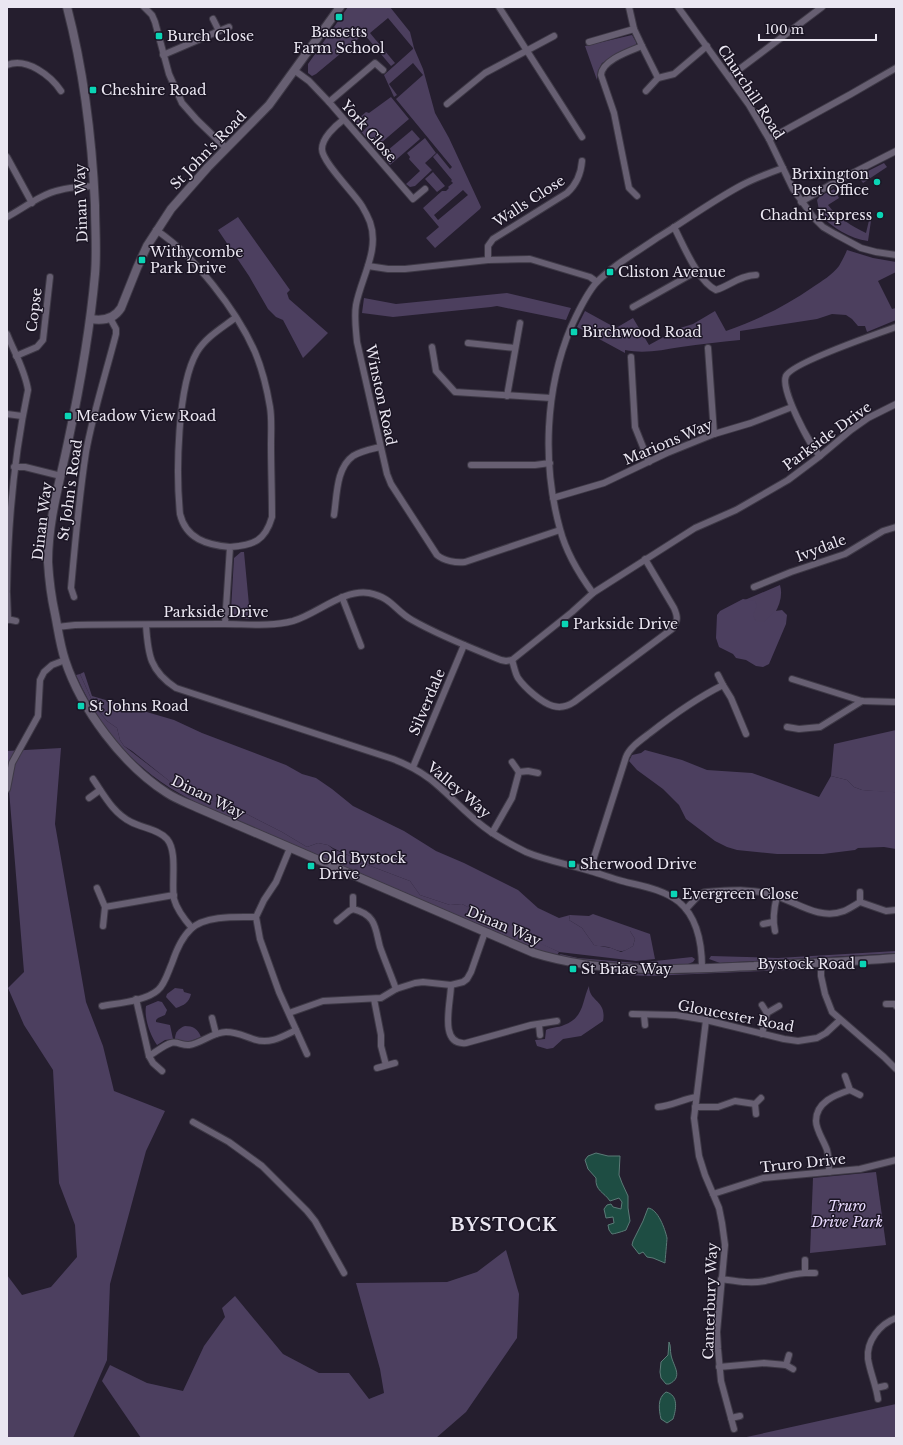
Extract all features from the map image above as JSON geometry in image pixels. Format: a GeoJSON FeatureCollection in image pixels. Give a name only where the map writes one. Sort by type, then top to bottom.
{"type":"FeatureCollection","features":[{"type":"Feature","properties":{"kind":"street","name":"Dinan Way"},"geometry":{"type":"LineString","coordinates":[[67,7],[84,88],[89,125],[94,186],[96,241],[95,271],[90,319],[50,534],[48,561],[50,592],[65,660],[81,697],[92,716],[124,757],[146,777],[168,793],[198,808],[534,953],[558,960],[649,970],[896,958]]}},
{"type":"Feature","properties":{"kind":"street"},"geometry":{"type":"LineString","coordinates":[[144,7],[152,15],[155,22],[169,74],[182,103],[226,148]]}},
{"type":"Feature","properties":{"kind":"street","name":"St John's Road"},"geometry":{"type":"LineString","coordinates":[[74,596],[71,588],[86,453],[92,423],[116,334],[116,329],[110,318],[117,314],[121,308],[137,268],[156,230],[186,190],[269,105],[340,7]]}},
{"type":"Feature","properties":{"kind":"street"},"geometry":{"type":"LineString","coordinates":[[499,7],[582,137]]}},
{"type":"Feature","properties":{"kind":"street"},"geometry":{"type":"LineString","coordinates":[[629,7],[634,30],[658,78]]}},
{"type":"Feature","properties":{"kind":"street","name":"Churchill Road"},"geometry":{"type":"LineString","coordinates":[[678,7],[749,105],[769,139],[793,189],[814,218],[823,227],[844,240],[861,248],[896,255]]}},
{"type":"Feature","properties":{"kind":"street"},"geometry":{"type":"LineString","coordinates":[[729,77],[822,7]]}},
{"type":"Feature","properties":{"kind":"street"},"geometry":{"type":"LineString","coordinates":[[213,19],[219,31]]}},
{"type":"Feature","properties":{"kind":"street"},"geometry":{"type":"LineString","coordinates":[[164,55],[229,27]]}},
{"type":"Feature","properties":{"kind":"street"},"geometry":{"type":"LineString","coordinates":[[589,42],[634,30]]}},
{"type":"Feature","properties":{"kind":"street"},"geometry":{"type":"LineString","coordinates":[[448,104],[485,73],[554,36]]}},
{"type":"Feature","properties":{"kind":"street"},"geometry":{"type":"LineString","coordinates":[[637,196],[629,188],[614,113],[601,75],[603,68],[611,61],[642,46]]}},
{"type":"Feature","properties":{"kind":"street"},"geometry":{"type":"LineString","coordinates":[[646,90],[658,78],[674,74],[707,46]]}},
{"type":"Feature","properties":{"kind":"street"},"geometry":{"type":"LineString","coordinates":[[328,102],[375,63],[383,70]]}},
{"type":"Feature","properties":{"kind":"street"},"geometry":{"type":"LineString","coordinates":[[7,65],[29,65],[54,81],[61,91]]}},
{"type":"Feature","properties":{"kind":"street"},"geometry":{"type":"LineString","coordinates":[[769,139],[896,68]]}},
{"type":"Feature","properties":{"kind":"street","name":"York Close"},"geometry":{"type":"LineString","coordinates":[[294,70],[309,82],[328,102],[413,199],[426,189]]}},
{"type":"Feature","properties":{"kind":"street","name":"Winston Road"},"geometry":{"type":"LineString","coordinates":[[343,120],[324,141],[322,149],[323,154],[331,167],[362,206],[373,232],[368,266],[356,304],[357,342],[380,447],[387,474],[396,494],[440,558],[455,562],[465,562],[560,530]]}},
{"type":"Feature","properties":{"kind":"street"},"geometry":{"type":"LineString","coordinates":[[801,202],[835,182],[896,151]]}},
{"type":"Feature","properties":{"kind":"street"},"geometry":{"type":"LineString","coordinates":[[7,157],[32,203]]}},
{"type":"Feature","properties":{"kind":"street","name":"Walls Close"},"geometry":{"type":"LineString","coordinates":[[488,260],[488,246],[493,239],[573,188],[580,175],[582,161]]}},
{"type":"Feature","properties":{"kind":"street"},"geometry":{"type":"LineString","coordinates":[[593,593],[580,576],[560,530],[553,498],[548,444],[551,398],[556,370],[578,310],[597,282],[613,268],[674,227],[743,185],[783,168]]}},
{"type":"Feature","properties":{"kind":"street"},"geometry":{"type":"LineString","coordinates":[[7,217],[43,196],[58,190],[94,186]]}},
{"type":"Feature","properties":{"kind":"street"},"geometry":{"type":"LineString","coordinates":[[674,227],[697,271],[711,288],[716,290],[744,277],[756,275]]}},
{"type":"Feature","properties":{"kind":"street"},"geometry":{"type":"LineString","coordinates":[[156,230],[172,241],[198,267],[218,292],[235,318],[254,351],[262,372],[271,409],[272,517],[264,535],[255,542],[243,546],[230,547],[206,543],[189,533],[180,514],[179,470],[183,399],[191,367],[197,352],[207,339],[235,318]]}},
{"type":"Feature","properties":{"kind":"street"},"geometry":{"type":"LineString","coordinates":[[368,266],[388,270],[488,260],[530,259],[590,277],[597,282]]}},
{"type":"Feature","properties":{"kind":"street"},"geometry":{"type":"LineString","coordinates":[[633,307],[697,271]]}},
{"type":"Feature","properties":{"kind":"street","name":"Copse"},"geometry":{"type":"LineString","coordinates":[[16,356],[37,347],[43,340],[50,277]]}},
{"type":"Feature","properties":{"kind":"street"},"geometry":{"type":"LineString","coordinates":[[90,319],[97,320],[110,318]]}},
{"type":"Feature","properties":{"kind":"street"},"geometry":{"type":"LineString","coordinates":[[507,396],[520,323]]}},
{"type":"Feature","properties":{"kind":"street"},"geometry":{"type":"LineString","coordinates":[[820,456],[811,444],[792,407],[784,382],[785,377],[788,372],[799,365],[896,327]]}},
{"type":"Feature","properties":{"kind":"street"},"geometry":{"type":"LineString","coordinates":[[7,334],[26,380],[28,390],[22,416],[14,467],[8,538],[7,590]]}},
{"type":"Feature","properties":{"kind":"street"},"geometry":{"type":"LineString","coordinates":[[468,343],[515,348]]}},
{"type":"Feature","properties":{"kind":"street"},"geometry":{"type":"LineString","coordinates":[[432,347],[436,371],[455,392],[551,398]]}},
{"type":"Feature","properties":{"kind":"street"},"geometry":{"type":"LineString","coordinates":[[708,348],[714,434]]}},
{"type":"Feature","properties":{"kind":"street"},"geometry":{"type":"LineString","coordinates":[[631,357],[635,427],[649,462]]}},
{"type":"Feature","properties":{"kind":"street","name":"Parkside Drive"},"geometry":{"type":"LineString","coordinates":[[57,627],[75,625],[225,624],[250,626],[280,624],[313,613],[349,594],[364,593],[379,596],[388,600],[412,620],[464,645],[500,660],[512,660],[572,612],[593,593],[695,528],[752,501],[788,480],[868,418],[896,404]]}},
{"type":"Feature","properties":{"kind":"street","name":"Marions Way"},"geometry":{"type":"LineString","coordinates":[[553,498],[604,483],[714,434],[751,423],[792,407]]}},
{"type":"Feature","properties":{"kind":"street"},"geometry":{"type":"LineString","coordinates":[[7,414],[22,416]]}},
{"type":"Feature","properties":{"kind":"street"},"geometry":{"type":"LineString","coordinates":[[334,515],[339,481],[346,463],[353,456],[380,447]]}},
{"type":"Feature","properties":{"kind":"street"},"geometry":{"type":"LineString","coordinates":[[471,465],[535,465],[550,463]]}},
{"type":"Feature","properties":{"kind":"street"},"geometry":{"type":"LineString","coordinates":[[14,467],[25,467],[61,476]]}},
{"type":"Feature","properties":{"kind":"street","name":"Ivydale"},"geometry":{"type":"LineString","coordinates":[[754,587],[791,572],[845,554],[883,531],[896,528]]}},
{"type":"Feature","properties":{"kind":"street"},"geometry":{"type":"LineString","coordinates":[[225,624],[230,547]]}},
{"type":"Feature","properties":{"kind":"street"},"geometry":{"type":"LineString","coordinates":[[512,660],[519,679],[532,692],[552,706],[563,707],[574,702],[666,633],[676,624],[677,615],[645,559]]}},
{"type":"Feature","properties":{"kind":"street"},"geometry":{"type":"LineString","coordinates":[[7,593],[7,620],[16,621]]}},
{"type":"Feature","properties":{"kind":"street"},"geometry":{"type":"LineString","coordinates":[[342,598],[361,646]]}},
{"type":"Feature","properties":{"kind":"street","name":"Valley Way"},"geometry":{"type":"LineString","coordinates":[[146,625],[147,645],[156,671],[165,681],[176,688],[385,756],[413,767],[430,779],[483,826],[521,849],[541,858],[590,870],[618,880],[659,891],[672,897],[686,909],[692,918],[697,931],[702,955],[702,968]]}},
{"type":"Feature","properties":{"kind":"street","name":"Silverdale"},"geometry":{"type":"LineString","coordinates":[[413,767],[464,645]]}},
{"type":"Feature","properties":{"kind":"street"},"geometry":{"type":"LineString","coordinates":[[7,789],[12,763],[38,716],[40,680],[44,672],[52,665],[65,660]]}},
{"type":"Feature","properties":{"kind":"street"},"geometry":{"type":"LineString","coordinates":[[718,675],[731,698],[746,734]]}},
{"type":"Feature","properties":{"kind":"street"},"geometry":{"type":"LineString","coordinates":[[792,679],[862,701],[896,702]]}},
{"type":"Feature","properties":{"kind":"street"},"geometry":{"type":"LineString","coordinates":[[590,870],[628,752],[675,713],[723,685]]}},
{"type":"Feature","properties":{"kind":"street"},"geometry":{"type":"LineString","coordinates":[[787,727],[799,729],[820,727],[862,701]]}},
{"type":"Feature","properties":{"kind":"street"},"geometry":{"type":"LineString","coordinates":[[512,762],[519,772]]}},
{"type":"Feature","properties":{"kind":"street"},"geometry":{"type":"LineString","coordinates":[[519,772],[528,771],[538,773]]}},
{"type":"Feature","properties":{"kind":"street"},"geometry":{"type":"LineString","coordinates":[[492,832],[512,798],[519,772]]}},
{"type":"Feature","properties":{"kind":"street"},"geometry":{"type":"LineString","coordinates":[[92,779],[108,802],[124,818],[138,826],[161,834],[166,838],[171,849],[174,894],[178,909],[192,928]]}},
{"type":"Feature","properties":{"kind":"street"},"geometry":{"type":"LineString","coordinates":[[88,798],[100,790]]}},
{"type":"Feature","properties":{"kind":"street"},"geometry":{"type":"LineString","coordinates":[[290,848],[276,882],[264,900],[256,917],[260,939],[279,992],[307,1054]]}},
{"type":"Feature","properties":{"kind":"street"},"geometry":{"type":"LineString","coordinates":[[97,888],[105,907],[103,926]]}},
{"type":"Feature","properties":{"kind":"street"},"geometry":{"type":"LineString","coordinates":[[686,909],[700,894],[705,892],[759,892],[777,896],[803,907],[824,913],[836,914],[845,911],[860,902]]}},
{"type":"Feature","properties":{"kind":"street"},"geometry":{"type":"LineString","coordinates":[[860,892],[860,902]]}},
{"type":"Feature","properties":{"kind":"street"},"geometry":{"type":"LineString","coordinates":[[105,907],[174,894]]}},
{"type":"Feature","properties":{"kind":"street"},"geometry":{"type":"LineString","coordinates":[[775,931],[773,922],[774,907],[777,896]]}},
{"type":"Feature","properties":{"kind":"street"},"geometry":{"type":"LineString","coordinates":[[353,897],[353,909]]}},
{"type":"Feature","properties":{"kind":"street"},"geometry":{"type":"LineString","coordinates":[[860,902],[886,911],[896,910]]}},
{"type":"Feature","properties":{"kind":"street"},"geometry":{"type":"LineString","coordinates":[[337,921],[353,909],[362,911],[370,918],[377,931],[380,947],[396,989]]}},
{"type":"Feature","properties":{"kind":"street"},"geometry":{"type":"LineString","coordinates":[[102,1006],[150,996],[159,990],[166,978],[178,947],[184,937],[192,928],[200,923],[212,920],[256,917]]}},
{"type":"Feature","properties":{"kind":"street"},"geometry":{"type":"LineString","coordinates":[[763,924],[773,922]]}},
{"type":"Feature","properties":{"kind":"street"},"geometry":{"type":"LineString","coordinates":[[289,1013],[323,1001],[381,998],[406,985],[423,982],[451,985],[459,984],[467,979],[477,958],[485,932]]}},
{"type":"Feature","properties":{"kind":"street"},"geometry":{"type":"LineString","coordinates":[[821,962],[821,976],[825,994],[832,1012],[884,1057],[896,1070]]}},
{"type":"Feature","properties":{"kind":"street"},"geometry":{"type":"LineString","coordinates":[[451,985],[447,1019],[453,1040],[456,1042],[466,1043],[520,1027],[557,1021]]}},
{"type":"Feature","properties":{"kind":"street"},"geometry":{"type":"LineString","coordinates":[[136,999],[149,1056],[153,1063],[162,1071]]}},
{"type":"Feature","properties":{"kind":"street"},"geometry":{"type":"LineString","coordinates":[[374,999],[381,1035],[381,1046],[386,1065]]}},
{"type":"Feature","properties":{"kind":"street"},"geometry":{"type":"LineString","coordinates":[[886,1004],[896,1004]]}},
{"type":"Feature","properties":{"kind":"street"},"geometry":{"type":"LineString","coordinates":[[762,1006],[767,1013]]}},
{"type":"Feature","properties":{"kind":"street"},"geometry":{"type":"LineString","coordinates":[[762,1034],[767,1013],[779,1006]]}},
{"type":"Feature","properties":{"kind":"street","name":"Gloucester Road"},"geometry":{"type":"LineString","coordinates":[[632,1014],[676,1015],[706,1020],[784,1039],[798,1040],[817,1038],[826,1033],[840,1020]]}},
{"type":"Feature","properties":{"kind":"street"},"geometry":{"type":"LineString","coordinates":[[644,1015],[645,1025]]}},
{"type":"Feature","properties":{"kind":"street"},"geometry":{"type":"LineString","coordinates":[[212,1018],[216,1034]]}},
{"type":"Feature","properties":{"kind":"street","name":"Canterbury Way"},"geometry":{"type":"LineString","coordinates":[[706,1020],[694,1118],[697,1146],[705,1176],[719,1208],[725,1245],[718,1332],[719,1367],[724,1395],[734,1429]]}},
{"type":"Feature","properties":{"kind":"street"},"geometry":{"type":"LineString","coordinates":[[539,1025],[540,1035]]}},
{"type":"Feature","properties":{"kind":"street"},"geometry":{"type":"LineString","coordinates":[[149,1056],[171,1043],[188,1046],[224,1032],[233,1032],[254,1040],[269,1042],[296,1030]]}},
{"type":"Feature","properties":{"kind":"street"},"geometry":{"type":"LineString","coordinates":[[377,1068],[394,1063]]}},
{"type":"Feature","properties":{"kind":"street"},"geometry":{"type":"LineString","coordinates":[[845,1076],[850,1090],[860,1095]]}},
{"type":"Feature","properties":{"kind":"street"},"geometry":{"type":"LineString","coordinates":[[830,1172],[827,1152],[816,1121],[818,1109],[824,1102],[834,1096],[850,1090]]}},
{"type":"Feature","properties":{"kind":"street"},"geometry":{"type":"LineString","coordinates":[[658,1107],[668,1106],[688,1098],[696,1097]]}},
{"type":"Feature","properties":{"kind":"street"},"geometry":{"type":"LineString","coordinates":[[756,1114],[756,1104],[761,1098]]}},
{"type":"Feature","properties":{"kind":"street"},"geometry":{"type":"LineString","coordinates":[[695,1107],[718,1107],[735,1101],[756,1104]]}},
{"type":"Feature","properties":{"kind":"street"},"geometry":{"type":"LineString","coordinates":[[193,1122],[228,1142],[262,1166],[307,1211],[315,1221],[344,1273]]}},
{"type":"Feature","properties":{"kind":"street","name":"Truro Drive"},"geometry":{"type":"LineString","coordinates":[[713,1194],[763,1178],[860,1169],[896,1160]]}},
{"type":"Feature","properties":{"kind":"street"},"geometry":{"type":"LineString","coordinates":[[805,1260],[805,1272]]}},
{"type":"Feature","properties":{"kind":"street"},"geometry":{"type":"LineString","coordinates":[[721,1280],[745,1283],[764,1281],[790,1274],[805,1272],[815,1273]]}},
{"type":"Feature","properties":{"kind":"street"},"geometry":{"type":"LineString","coordinates":[[878,1398],[868,1357],[870,1345],[879,1328],[885,1323],[896,1318]]}},
{"type":"Feature","properties":{"kind":"street"},"geometry":{"type":"LineString","coordinates":[[786,1365],[788,1355]]}},
{"type":"Feature","properties":{"kind":"street"},"geometry":{"type":"LineString","coordinates":[[719,1367],[764,1363],[786,1365],[793,1369]]}},
{"type":"Feature","properties":{"kind":"street"},"geometry":{"type":"LineString","coordinates":[[876,1388],[885,1386]]}},
{"type":"Feature","properties":{"kind":"street"},"geometry":{"type":"LineString","coordinates":[[731,1418],[740,1416]]}},
{"type":"Feature","properties":{"kind":"green space"},"geometry":{"type":"Polygon","coordinates":[[[348,7],[390,7],[410,32],[414,48],[423,69],[435,113],[449,138],[481,207],[480,209],[435,248],[426,238],[439,227],[423,208],[442,191],[446,191],[453,183],[433,157],[437,153],[450,169],[452,167],[396,99],[423,75],[413,63],[389,84],[397,95],[394,97],[384,75],[413,49],[388,18],[370,33],[395,63],[391,66],[364,34],[312,76],[308,73],[308,64],[348,7]],[[463,190],[434,215],[438,220],[468,195],[463,190]]]}},
{"type":"Feature","properties":{"kind":"green space"},"geometry":{"type":"Polygon","coordinates":[[[632,35],[636,45],[602,63],[598,71],[597,80],[585,46],[632,35]]]}},
{"type":"Feature","properties":{"kind":"green space"},"geometry":{"type":"Polygon","coordinates":[[[391,97],[409,119],[375,148],[348,116],[349,115],[355,121],[358,119],[360,121],[358,123],[364,130],[367,127],[359,118],[366,112],[369,113],[391,97]]]}},
{"type":"Feature","properties":{"kind":"green space"},"geometry":{"type":"Polygon","coordinates":[[[412,130],[420,139],[390,165],[382,155],[412,130]]]}},
{"type":"Feature","properties":{"kind":"green space"},"geometry":{"type":"Polygon","coordinates":[[[425,138],[436,153],[425,163],[432,170],[415,186],[410,187],[406,184],[420,171],[409,159],[410,157],[407,153],[425,138]]]}},
{"type":"Feature","properties":{"kind":"green space"},"geometry":{"type":"Polygon","coordinates":[[[884,163],[887,167],[863,183],[858,176],[884,163]]]}},
{"type":"Feature","properties":{"kind":"green space"},"geometry":{"type":"Polygon","coordinates":[[[433,172],[445,186],[437,192],[425,179],[433,172]]]}},
{"type":"Feature","properties":{"kind":"green space"},"geometry":{"type":"Polygon","coordinates":[[[834,189],[839,198],[828,205],[836,214],[866,233],[871,212],[872,214],[868,241],[855,238],[842,232],[820,215],[817,200],[820,196],[834,189]]]}},
{"type":"Feature","properties":{"kind":"green space"},"geometry":{"type":"Polygon","coordinates":[[[847,250],[873,258],[896,262],[896,272],[878,281],[892,309],[896,308],[896,320],[867,332],[865,326],[858,326],[846,315],[832,314],[817,319],[740,331],[740,340],[653,351],[639,352],[625,350],[625,353],[577,327],[585,311],[616,328],[633,318],[649,345],[680,328],[693,324],[715,311],[726,331],[771,312],[820,282],[839,266],[847,250]]]}},
{"type":"Feature","properties":{"kind":"green space"},"geometry":{"type":"Polygon","coordinates":[[[507,293],[571,308],[566,320],[497,306],[393,317],[362,313],[364,298],[396,304],[507,293]]]}},
{"type":"Feature","properties":{"kind":"green space"},"geometry":{"type":"Polygon","coordinates":[[[241,552],[244,552],[249,619],[236,616],[231,610],[234,558],[241,552]]]}},
{"type":"Feature","properties":{"kind":"green space"},"geometry":{"type":"Polygon","coordinates":[[[780,585],[781,598],[777,610],[763,631],[740,602],[780,585]]]}},
{"type":"Feature","properties":{"kind":"green space"},"geometry":{"type":"Polygon","coordinates":[[[80,674],[95,707],[107,721],[117,728],[120,740],[124,746],[189,796],[219,802],[235,808],[282,832],[307,847],[318,843],[328,845],[360,862],[410,881],[420,895],[450,905],[462,904],[559,952],[557,955],[539,950],[187,798],[147,771],[130,756],[114,738],[87,698],[76,675],[80,674]]]}},
{"type":"Feature","properties":{"kind":"green space"},"geometry":{"type":"Polygon","coordinates":[[[896,730],[896,793],[862,790],[854,787],[847,780],[831,776],[834,744],[896,730]]]}},
{"type":"Feature","properties":{"kind":"green space"},"geometry":{"type":"Polygon","coordinates":[[[593,914],[630,927],[630,931],[635,939],[633,946],[623,951],[618,951],[608,947],[594,945],[582,928],[569,920],[570,915],[589,916],[593,914]]]}},
{"type":"Feature","properties":{"kind":"green space"},"geometry":{"type":"Polygon","coordinates":[[[896,951],[896,953],[720,963],[709,959],[711,956],[778,958],[896,951]]]}},
{"type":"Feature","properties":{"kind":"green space"},"geometry":{"type":"Polygon","coordinates":[[[560,954],[578,958],[637,963],[692,957],[695,959],[693,962],[688,964],[640,964],[593,961],[561,956],[560,954]]]}},
{"type":"Feature","properties":{"kind":"green space"},"geometry":{"type":"Polygon","coordinates":[[[795,968],[811,969],[649,976],[627,975],[679,974],[795,968]]]}},
{"type":"Feature","properties":{"kind":"green space"},"geometry":{"type":"Polygon","coordinates":[[[589,986],[592,995],[600,1005],[604,1014],[603,1021],[581,1036],[563,1039],[553,1048],[547,1049],[537,1046],[535,1040],[545,1039],[546,1030],[571,1022],[579,1014],[589,986]]]}},
{"type":"Feature","properties":{"kind":"green space"},"geometry":{"type":"Polygon","coordinates":[[[185,1026],[195,1028],[201,1037],[188,1042],[175,1039],[178,1031],[185,1026]]]}},
{"type":"Feature","properties":{"kind":"green space","name":"Truro Drive Park"},"geometry":{"type":"Polygon","coordinates":[[[876,1172],[886,1245],[810,1253],[813,1178],[876,1172]]]}},
{"type":"Feature","properties":{"kind":"shaded area"},"geometry":{"type":"Polygon","coordinates":[[[238,217],[290,290],[287,293],[289,299],[328,333],[303,358],[283,320],[276,317],[268,309],[249,276],[218,230],[238,217]]]}},
{"type":"Feature","properties":{"kind":"shaded area"},"geometry":{"type":"Polygon","coordinates":[[[743,599],[755,601],[757,606],[754,616],[757,622],[764,622],[775,611],[782,610],[787,615],[786,624],[769,664],[763,667],[756,666],[746,660],[736,658],[733,654],[719,647],[716,638],[717,615],[720,611],[743,599]]]}},
{"type":"Feature","properties":{"kind":"shaded area"},"geometry":{"type":"Polygon","coordinates":[[[84,672],[92,696],[174,720],[202,733],[286,765],[302,774],[316,778],[353,806],[404,831],[436,851],[518,890],[538,908],[559,918],[570,915],[569,920],[582,928],[594,945],[611,948],[621,952],[633,946],[635,939],[630,931],[630,927],[650,934],[655,959],[636,961],[559,952],[515,932],[462,904],[450,905],[420,895],[410,881],[360,862],[328,845],[318,843],[307,847],[282,832],[235,808],[219,802],[189,796],[124,746],[120,740],[117,728],[107,721],[95,707],[80,674],[84,672]]]}},
{"type":"Feature","properties":{"kind":"shaded area"},"geometry":{"type":"Polygon","coordinates":[[[61,748],[55,824],[86,1002],[103,1046],[114,1091],[165,1111],[146,1151],[110,1284],[107,1360],[73,1438],[7,1438],[7,1275],[22,1295],[51,1287],[77,1257],[75,1225],[59,1183],[53,1070],[24,1025],[8,988],[24,972],[7,751],[61,748]]]}},
{"type":"Feature","properties":{"kind":"shaded area"},"geometry":{"type":"Polygon","coordinates":[[[645,750],[682,760],[707,770],[752,773],[819,797],[831,776],[847,780],[854,787],[862,790],[896,793],[896,849],[884,847],[858,848],[855,850],[823,854],[777,854],[737,850],[727,847],[715,841],[686,819],[679,805],[663,789],[637,770],[629,761],[632,755],[641,753],[645,750]]]}},
{"type":"Feature","properties":{"kind":"shaded area"},"geometry":{"type":"Polygon","coordinates":[[[175,988],[183,989],[184,992],[191,994],[186,1003],[176,1008],[166,997],[167,994],[175,988]]]}},
{"type":"Feature","properties":{"kind":"shaded area"},"geometry":{"type":"Polygon","coordinates":[[[158,1001],[162,1002],[167,1010],[165,1015],[158,1018],[156,1022],[170,1025],[173,1039],[165,1040],[157,1045],[148,1026],[146,1006],[158,1001]]]}},
{"type":"Feature","properties":{"kind":"shaded area"},"geometry":{"type":"Polygon","coordinates":[[[596,1153],[608,1156],[620,1156],[619,1175],[628,1196],[630,1221],[626,1230],[612,1234],[609,1230],[608,1225],[614,1223],[613,1217],[606,1218],[604,1209],[607,1205],[611,1204],[613,1207],[621,1209],[622,1202],[619,1198],[610,1201],[598,1189],[596,1178],[588,1169],[585,1160],[588,1156],[596,1153]]]}},
{"type":"Feature","properties":{"kind":"shaded area"},"geometry":{"type":"Polygon","coordinates":[[[648,1208],[652,1209],[658,1216],[666,1234],[665,1263],[647,1257],[643,1252],[639,1254],[632,1245],[648,1208]]]}},
{"type":"Feature","properties":{"kind":"shaded area"},"geometry":{"type":"Polygon","coordinates":[[[506,1250],[519,1294],[517,1338],[466,1412],[436,1438],[141,1438],[102,1381],[110,1365],[147,1383],[183,1391],[204,1346],[225,1317],[222,1308],[235,1296],[283,1354],[319,1373],[349,1373],[369,1399],[384,1393],[380,1369],[356,1283],[447,1282],[477,1272],[506,1250]]]}},
{"type":"Feature","properties":{"kind":"shaded area"},"geometry":{"type":"Polygon","coordinates":[[[669,1342],[677,1375],[673,1381],[666,1384],[661,1378],[660,1372],[661,1362],[668,1355],[669,1342]]]}},
{"type":"Feature","properties":{"kind":"shaded area"},"geometry":{"type":"Polygon","coordinates":[[[666,1392],[673,1396],[676,1403],[673,1419],[667,1423],[661,1419],[659,1408],[661,1397],[666,1392]]]}},
{"type":"Feature","properties":{"kind":"shaded area"},"geometry":{"type":"Polygon","coordinates":[[[896,1404],[896,1438],[742,1438],[896,1404]]]}},
{"type":"Feature","properties":{"kind":"place","name":"Bassetts Farm School"},"geometry":{"type":"Point","coordinates":[339,17]}},
{"type":"Feature","properties":{"kind":"place","name":"Burch Close"},"geometry":{"type":"Point","coordinates":[159,36]}},
{"type":"Feature","properties":{"kind":"place","name":"Cheshire Road"},"geometry":{"type":"Point","coordinates":[93,90]}},
{"type":"Feature","properties":{"kind":"place","name":"Brixington Post Office"},"geometry":{"type":"Point","coordinates":[877,182]}},
{"type":"Feature","properties":{"kind":"place","name":"Chadni Express"},"geometry":{"type":"Point","coordinates":[880,215]}},
{"type":"Feature","properties":{"kind":"place","name":"Withycombe Park Drive"},"geometry":{"type":"Point","coordinates":[142,260]}},
{"type":"Feature","properties":{"kind":"place","name":"Cliston Avenue"},"geometry":{"type":"Point","coordinates":[610,272]}},
{"type":"Feature","properties":{"kind":"place","name":"Birchwood Road"},"geometry":{"type":"Point","coordinates":[574,332]}},
{"type":"Feature","properties":{"kind":"place","name":"Meadow View Road"},"geometry":{"type":"Point","coordinates":[68,416]}},
{"type":"Feature","properties":{"kind":"place","name":"Parkside Drive"},"geometry":{"type":"Point","coordinates":[565,624]}},
{"type":"Feature","properties":{"kind":"place","name":"St Johns Road"},"geometry":{"type":"Point","coordinates":[81,706]}},
{"type":"Feature","properties":{"kind":"place","name":"Sherwood Drive"},"geometry":{"type":"Point","coordinates":[572,864]}},
{"type":"Feature","properties":{"kind":"place","name":"Old Bystock Drive"},"geometry":{"type":"Point","coordinates":[311,866]}},
{"type":"Feature","properties":{"kind":"place","name":"Evergreen Close"},"geometry":{"type":"Point","coordinates":[674,894]}},
{"type":"Feature","properties":{"kind":"place","name":"Bystock Road"},"geometry":{"type":"Point","coordinates":[863,964]}},
{"type":"Feature","properties":{"kind":"place","name":"St Briac Way"},"geometry":{"type":"Point","coordinates":[573,969]}},
{"type":"Feature","properties":{"kind":"district","name":"BYSTOCK"},"geometry":{"type":"Point","coordinates":[504,1225]}}]}
